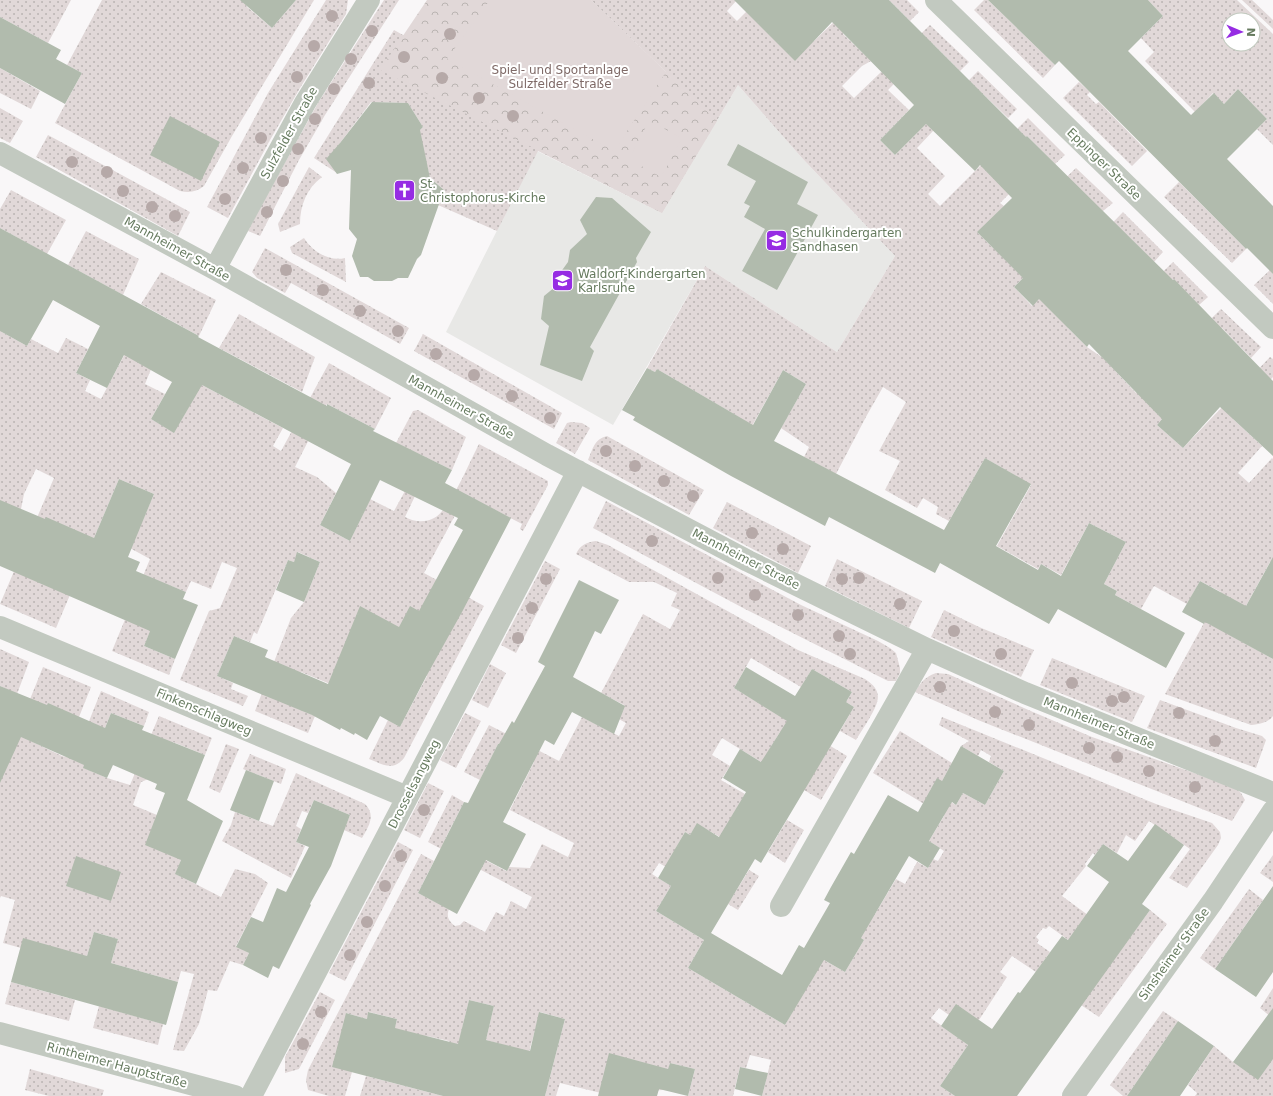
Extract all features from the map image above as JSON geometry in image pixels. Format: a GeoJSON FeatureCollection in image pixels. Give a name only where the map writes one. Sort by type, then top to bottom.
{"type":"FeatureCollection","features":[{"type":"Feature","properties":{"kind":"street","name":"Sulzfelder Straße"},"geometry":{"type":"LineString","coordinates":[[214,269],[305,103],[369,0]]}},
{"type":"Feature","properties":{"kind":"street","name":"Eppinger Straße"},"geometry":{"type":"LineString","coordinates":[[936,0],[1273,328]]}},
{"type":"Feature","properties":{"kind":"street","name":"Mannheimer Straße"},"geometry":{"type":"LineString","coordinates":[[0,153],[214,269],[578,471],[748,561],[927,649],[1025,693],[1273,793]]}},
{"type":"Feature","properties":{"kind":"street","name":"Drosselsangweg"},"geometry":{"type":"LineString","coordinates":[[251,1096],[578,471]]}},
{"type":"Feature","properties":{"kind":"street","name":"Finkenschlagweg"},"geometry":{"type":"LineString","coordinates":[[0,627],[407,797]]}},
{"type":"Feature","properties":{"kind":"street"},"geometry":{"type":"LineString","coordinates":[[781,906],[927,649]]}},
{"type":"Feature","properties":{"kind":"street","name":"Sinsheimer Straße"},"geometry":{"type":"LineString","coordinates":[[1073,1096],[1213,901],[1273,811]]}},
{"type":"Feature","properties":{"kind":"street","name":"Rintheimer Hauptstraße"},"geometry":{"type":"LineString","coordinates":[[0,1033],[235,1096]]}},
{"type":"Feature","properties":{"kind":"shaded area"},"geometry":{"type":"Polygon","coordinates":[[[738,85],[802,158],[895,256],[837,352],[705,266],[613,425],[446,332],[537,151],[662,213],[738,85]]]}},
{"type":"Feature","properties":{"kind":"green space"},"geometry":{"type":"Polygon","coordinates":[[[0,0],[71,0],[48,43],[0,17],[0,0]]]}},
{"type":"Feature","properties":{"kind":"green space"},"geometry":{"type":"Polygon","coordinates":[[[102,0],[251,0],[246,6],[272,28],[296,0],[314,0],[232,136],[204,186],[196,191],[180,191],[55,123],[82,73],[67,65],[102,0]]]}},
{"type":"Feature","properties":{"kind":"green space"},"geometry":{"type":"Polygon","coordinates":[[[326,0],[348,0],[346,14],[300,88],[228,218],[207,207],[268,93],[326,0]]]}},
{"type":"Feature","properties":{"kind":"green space"},"geometry":{"type":"Polygon","coordinates":[[[384,0],[399,0],[325,115],[299,160],[260,236],[248,231],[318,103],[384,0]]]}},
{"type":"Feature","properties":{"kind":"green space","name":"Spiel- und Sportanlage Sulzfelder Straße"},"geometry":{"type":"Polygon","coordinates":[[[427,0],[591,0],[717,121],[662,213],[380,70],[427,0]]]}},
{"type":"Feature","properties":{"kind":"green space"},"geometry":{"type":"Polygon","coordinates":[[[490,0],[591,0],[666,72],[614,151],[447,59],[490,0]]]}},
{"type":"Feature","properties":{"kind":"green space"},"geometry":{"type":"Polygon","coordinates":[[[591,0],[737,0],[727,11],[737,21],[758,0],[814,41],[857,0],[843,34],[871,61],[862,66],[842,86],[854,98],[930,25],[969,62],[960,71],[933,44],[888,90],[909,110],[880,140],[895,155],[978,71],[1017,109],[1008,118],[983,94],[933,131],[917,148],[945,176],[928,194],[940,206],[1028,118],[1065,155],[1055,164],[1027,136],[1009,194],[1000,203],[1004,206],[978,233],[993,248],[1076,168],[1113,203],[1040,261],[1014,287],[1032,306],[1123,212],[1163,252],[1154,262],[1127,235],[1090,271],[1068,328],[1087,347],[1103,358],[1136,393],[1221,309],[1261,347],[1251,358],[1222,328],[1179,370],[1171,408],[1157,425],[1183,448],[1270,357],[1273,359],[1273,377],[1233,419],[1262,446],[1238,473],[1249,483],[1272,458],[1273,459],[1273,563],[1270,562],[1230,635],[1273,659],[1273,716],[1269,720],[1263,723],[1251,725],[1165,694],[1221,592],[1200,581],[1187,604],[1154,586],[1141,609],[1115,595],[1117,591],[1104,584],[1126,542],[1089,523],[1061,575],[1041,564],[1038,569],[997,546],[1031,485],[985,458],[949,521],[936,514],[938,507],[923,498],[917,508],[885,490],[900,461],[879,451],[906,402],[883,387],[836,474],[804,457],[809,447],[781,428],[806,384],[783,370],[752,426],[657,369],[655,372],[647,368],[705,266],[837,352],[895,256],[802,158],[738,85],[662,213],[538,151],[497,231],[438,205],[444,190],[430,178],[419,131],[423,127],[408,103],[371,102],[340,143],[337,173],[314,158],[394,30],[403,35],[666,72],[591,0]]]}},
{"type":"Feature","properties":{"kind":"green space"},"geometry":{"type":"Polygon","coordinates":[[[889,0],[907,0],[919,12],[910,21],[889,0]]]}},
{"type":"Feature","properties":{"kind":"green space"},"geometry":{"type":"Polygon","coordinates":[[[984,0],[988,0],[1055,65],[1043,78],[974,10],[984,0]]]}},
{"type":"Feature","properties":{"kind":"green space"},"geometry":{"type":"Polygon","coordinates":[[[1148,0],[1237,0],[1250,12],[1221,12],[1221,52],[1261,52],[1261,23],[1273,34],[1273,145],[1257,129],[1267,119],[1238,89],[1224,104],[1213,93],[1195,112],[1145,61],[1154,52],[1141,38],[1163,16],[1148,0]]]}},
{"type":"Feature","properties":{"kind":"green space"},"geometry":{"type":"Polygon","coordinates":[[[1242,0],[1252,0],[1273,20],[1273,29],[1261,18],[1261,12],[1255,12],[1242,0]]]}},
{"type":"Feature","properties":{"kind":"green space"},"geometry":{"type":"Polygon","coordinates":[[[0,68],[40,91],[31,109],[0,93],[0,68]]]}},
{"type":"Feature","properties":{"kind":"green space"},"geometry":{"type":"Polygon","coordinates":[[[1079,82],[1090,92],[1087,95],[1096,104],[1099,102],[1147,151],[1132,166],[1063,98],[1079,82]]]}},
{"type":"Feature","properties":{"kind":"green space"},"geometry":{"type":"Polygon","coordinates":[[[0,108],[23,121],[10,143],[0,138],[0,108]]]}},
{"type":"Feature","properties":{"kind":"green space"},"geometry":{"type":"Polygon","coordinates":[[[649,121],[682,138],[661,177],[629,159],[649,121]]]}},
{"type":"Feature","properties":{"kind":"green space"},"geometry":{"type":"Polygon","coordinates":[[[48,135],[190,212],[178,236],[36,157],[48,135]]]}},
{"type":"Feature","properties":{"kind":"green space"},"geometry":{"type":"Polygon","coordinates":[[[309,167],[322,177],[312,186],[305,198],[301,210],[300,224],[280,232],[278,224],[309,167]]]}},
{"type":"Feature","properties":{"kind":"green space"},"geometry":{"type":"Polygon","coordinates":[[[1179,182],[1246,249],[1232,263],[1164,197],[1179,182]]]}},
{"type":"Feature","properties":{"kind":"green space"},"geometry":{"type":"Polygon","coordinates":[[[11,190],[66,220],[47,254],[0,228],[0,209],[11,190]]]}},
{"type":"Feature","properties":{"kind":"green space"},"geometry":{"type":"Polygon","coordinates":[[[86,231],[139,259],[123,295],[68,265],[86,231]]]}},
{"type":"Feature","properties":{"kind":"green space"},"geometry":{"type":"Polygon","coordinates":[[[304,238],[316,251],[327,257],[339,259],[345,258],[346,282],[292,253],[290,247],[304,238]]]}},
{"type":"Feature","properties":{"kind":"green space"},"geometry":{"type":"Polygon","coordinates":[[[265,248],[409,328],[400,344],[291,283],[285,293],[257,278],[252,272],[265,248]]]}},
{"type":"Feature","properties":{"kind":"green space"},"geometry":{"type":"Polygon","coordinates":[[[1173,262],[1208,297],[1199,305],[1173,279],[1138,315],[1107,326],[1173,262]]]}},
{"type":"Feature","properties":{"kind":"green space"},"geometry":{"type":"Polygon","coordinates":[[[1270,270],[1273,274],[1273,304],[1254,285],[1270,270]]]}},
{"type":"Feature","properties":{"kind":"green space"},"geometry":{"type":"Polygon","coordinates":[[[161,272],[216,300],[199,336],[141,304],[161,272]]]}},
{"type":"Feature","properties":{"kind":"green space"},"geometry":{"type":"Polygon","coordinates":[[[0,303],[2,332],[27,346],[31,339],[58,353],[66,338],[88,349],[76,373],[90,380],[85,391],[101,399],[127,350],[154,362],[145,384],[165,394],[151,419],[174,432],[189,407],[200,384],[283,428],[273,446],[281,451],[329,363],[391,398],[375,429],[327,404],[295,467],[317,477],[336,493],[320,525],[350,541],[370,499],[394,511],[405,491],[415,496],[405,517],[420,521],[427,521],[434,518],[447,505],[453,496],[479,444],[548,481],[548,485],[523,531],[520,529],[522,524],[466,495],[424,573],[484,606],[404,758],[400,762],[396,765],[387,766],[369,759],[388,720],[400,727],[427,676],[390,656],[335,686],[301,672],[287,704],[315,716],[308,733],[255,711],[291,618],[304,602],[320,562],[298,552],[294,562],[288,560],[257,634],[254,632],[250,642],[234,636],[217,676],[233,683],[231,689],[248,696],[243,706],[180,680],[209,611],[220,608],[237,568],[222,562],[211,589],[191,581],[186,592],[169,585],[144,646],[175,659],[169,675],[112,651],[150,559],[128,547],[143,520],[154,494],[119,479],[56,628],[0,604],[54,478],[36,469],[24,494],[21,509],[0,507],[0,303]]]}},
{"type":"Feature","properties":{"kind":"green space"},"geometry":{"type":"Polygon","coordinates":[[[239,314],[315,357],[302,392],[219,348],[239,314]]]}},
{"type":"Feature","properties":{"kind":"green space"},"geometry":{"type":"Polygon","coordinates":[[[423,334],[562,413],[554,429],[414,351],[423,334]]]}},
{"type":"Feature","properties":{"kind":"green space"},"geometry":{"type":"Polygon","coordinates":[[[418,410],[466,437],[452,470],[396,443],[413,411],[418,410]]]}},
{"type":"Feature","properties":{"kind":"green space"},"geometry":{"type":"Polygon","coordinates":[[[567,423],[582,423],[590,428],[575,454],[556,443],[567,423]]]}},
{"type":"Feature","properties":{"kind":"green space"},"geometry":{"type":"Polygon","coordinates":[[[607,436],[704,490],[689,515],[588,460],[599,439],[607,436]]]}},
{"type":"Feature","properties":{"kind":"green space"},"geometry":{"type":"Polygon","coordinates":[[[606,501],[801,605],[890,648],[896,653],[900,668],[900,673],[896,681],[888,681],[745,609],[593,528],[606,501]]]}},
{"type":"Feature","properties":{"kind":"green space"},"geometry":{"type":"Polygon","coordinates":[[[727,502],[811,546],[798,573],[713,528],[727,502]]]}},
{"type":"Feature","properties":{"kind":"green space"},"geometry":{"type":"Polygon","coordinates":[[[596,541],[608,545],[798,650],[865,679],[871,683],[877,692],[878,697],[875,707],[856,740],[840,731],[854,707],[846,702],[852,692],[812,669],[801,687],[751,658],[734,688],[847,756],[821,800],[804,790],[784,735],[780,732],[769,750],[766,765],[722,738],[712,755],[730,766],[721,780],[745,794],[720,837],[697,824],[690,835],[685,832],[676,848],[688,855],[678,874],[659,863],[652,874],[671,886],[656,911],[704,940],[688,968],[785,1025],[822,959],[845,972],[864,940],[847,929],[853,901],[875,914],[896,879],[905,884],[917,862],[928,868],[933,859],[938,861],[944,851],[929,841],[944,816],[873,773],[900,731],[952,763],[942,781],[930,790],[956,805],[963,793],[985,805],[1004,771],[989,762],[991,756],[981,750],[978,756],[961,746],[969,741],[939,725],[942,717],[1156,804],[1212,823],[1220,832],[1221,838],[1218,845],[1187,888],[1169,878],[1190,849],[1149,821],[1135,841],[1126,835],[1117,853],[1103,844],[1095,855],[1093,853],[1085,864],[1086,866],[1062,896],[1126,943],[1150,910],[1167,924],[1099,1017],[1081,1005],[1107,968],[1049,926],[1046,929],[1043,928],[1036,937],[1039,940],[1037,943],[1050,952],[1036,972],[1012,956],[1000,972],[1007,977],[979,1020],[949,1015],[939,1008],[931,1018],[968,1045],[940,1086],[955,1096],[762,1096],[771,1060],[750,1055],[746,1068],[740,1067],[733,1096],[688,1096],[695,1069],[670,1063],[663,1090],[605,1094],[560,1083],[556,1096],[545,1096],[565,1019],[540,1012],[529,1052],[486,1040],[494,1006],[469,1000],[461,1033],[461,1057],[449,1041],[427,1036],[424,1048],[392,1039],[397,1019],[369,1012],[367,1019],[346,1013],[352,1072],[345,1096],[329,1096],[308,1090],[306,1080],[308,1070],[421,854],[434,861],[418,893],[449,909],[449,919],[455,926],[460,925],[464,921],[485,932],[496,912],[504,916],[511,901],[526,909],[532,897],[428,842],[452,795],[464,802],[445,839],[506,871],[509,867],[530,868],[542,844],[568,857],[574,843],[510,810],[534,762],[498,744],[480,780],[464,772],[489,725],[559,761],[582,717],[619,736],[626,723],[617,718],[624,705],[601,693],[643,614],[670,629],[680,610],[671,606],[677,593],[654,582],[629,582],[576,554],[584,544],[596,541]]]}},
{"type":"Feature","properties":{"kind":"green space"},"geometry":{"type":"Polygon","coordinates":[[[837,559],[922,601],[909,628],[825,586],[837,559]]]}},
{"type":"Feature","properties":{"kind":"green space"},"geometry":{"type":"Polygon","coordinates":[[[545,561],[560,569],[516,653],[501,645],[545,561]]]}},
{"type":"Feature","properties":{"kind":"green space"},"geometry":{"type":"Polygon","coordinates":[[[944,610],[979,627],[1034,650],[1021,677],[931,637],[944,610]]]}},
{"type":"Feature","properties":{"kind":"green space"},"geometry":{"type":"Polygon","coordinates":[[[0,649],[29,662],[17,694],[0,686],[0,649]]]}},
{"type":"Feature","properties":{"kind":"green space"},"geometry":{"type":"Polygon","coordinates":[[[1052,658],[1145,696],[1132,722],[1040,685],[1052,658]]]}},
{"type":"Feature","properties":{"kind":"green space"},"geometry":{"type":"Polygon","coordinates":[[[490,664],[506,673],[488,708],[472,700],[490,664]]]}},
{"type":"Feature","properties":{"kind":"green space"},"geometry":{"type":"Polygon","coordinates":[[[43,667],[91,687],[79,717],[31,741],[62,756],[74,759],[101,691],[149,712],[144,726],[111,713],[96,750],[84,768],[107,778],[130,785],[159,716],[212,738],[205,755],[173,742],[158,780],[151,778],[141,782],[133,805],[157,815],[181,860],[176,874],[221,897],[235,869],[255,874],[268,883],[236,946],[249,953],[243,965],[230,961],[217,991],[208,990],[199,1024],[184,1051],[173,1050],[194,974],[181,971],[178,982],[111,963],[118,939],[94,932],[87,956],[21,948],[3,943],[15,900],[1,896],[0,898],[0,751],[16,734],[43,667]]]}},
{"type":"Feature","properties":{"kind":"green space"},"geometry":{"type":"Polygon","coordinates":[[[936,673],[948,674],[1092,737],[1234,787],[1241,793],[1245,800],[1232,821],[978,720],[915,692],[924,680],[936,673]]]}},
{"type":"Feature","properties":{"kind":"green space"},"geometry":{"type":"Polygon","coordinates":[[[1160,700],[1262,736],[1266,740],[1256,768],[1147,728],[1160,700]]]}},
{"type":"Feature","properties":{"kind":"green space"},"geometry":{"type":"Polygon","coordinates":[[[465,713],[481,721],[456,768],[440,760],[465,713]]]}},
{"type":"Feature","properties":{"kind":"green space"},"geometry":{"type":"Polygon","coordinates":[[[226,744],[239,749],[220,793],[209,788],[226,744]]]}},
{"type":"Feature","properties":{"kind":"green space"},"geometry":{"type":"Polygon","coordinates":[[[250,754],[286,769],[281,784],[243,769],[250,754]]]}},
{"type":"Feature","properties":{"kind":"green space"},"geometry":{"type":"Polygon","coordinates":[[[296,773],[365,804],[371,816],[369,825],[362,838],[344,830],[350,815],[314,800],[308,813],[302,811],[296,826],[301,829],[296,842],[305,846],[291,878],[222,841],[231,825],[235,812],[273,826],[296,773]]]}},
{"type":"Feature","properties":{"kind":"green space"},"geometry":{"type":"Polygon","coordinates":[[[428,783],[444,791],[420,838],[404,830],[428,783]]]}},
{"type":"Feature","properties":{"kind":"green space"},"geometry":{"type":"Polygon","coordinates":[[[787,820],[804,830],[785,863],[768,852],[787,820]]]}},
{"type":"Feature","properties":{"kind":"green space"},"geometry":{"type":"Polygon","coordinates":[[[398,842],[413,850],[345,981],[329,973],[398,842]]]}},
{"type":"Feature","properties":{"kind":"green space"},"geometry":{"type":"Polygon","coordinates":[[[1273,855],[1273,882],[1260,873],[1273,855]]]}},
{"type":"Feature","properties":{"kind":"green space"},"geometry":{"type":"Polygon","coordinates":[[[749,870],[759,876],[738,910],[728,904],[749,870]]]}},
{"type":"Feature","properties":{"kind":"green space"},"geometry":{"type":"Polygon","coordinates":[[[1249,889],[1263,900],[1215,969],[1200,958],[1249,889]]]}},
{"type":"Feature","properties":{"kind":"green space"},"geometry":{"type":"Polygon","coordinates":[[[11,982],[75,1000],[69,1021],[5,1004],[11,982]]]}},
{"type":"Feature","properties":{"kind":"green space"},"geometry":{"type":"Polygon","coordinates":[[[1273,988],[1273,1033],[1271,1017],[1260,1008],[1273,988]]]}},
{"type":"Feature","properties":{"kind":"green space"},"geometry":{"type":"Polygon","coordinates":[[[320,992],[335,1000],[299,1069],[285,1073],[285,1057],[320,992]]]}},
{"type":"Feature","properties":{"kind":"green space"},"geometry":{"type":"Polygon","coordinates":[[[99,1006],[163,1024],[158,1045],[93,1028],[99,1006]]]}},
{"type":"Feature","properties":{"kind":"green space"},"geometry":{"type":"Polygon","coordinates":[[[1163,1011],[1178,1021],[1127,1096],[1123,1096],[1110,1085],[1163,1011]]]}},
{"type":"Feature","properties":{"kind":"green space"},"geometry":{"type":"Polygon","coordinates":[[[1214,1046],[1233,1062],[1273,1059],[1273,1096],[1195,1096],[1197,1093],[1188,1085],[1214,1046]]]}},
{"type":"Feature","properties":{"kind":"green space"},"geometry":{"type":"Polygon","coordinates":[[[30,1069],[104,1090],[102,1096],[49,1096],[25,1090],[30,1069]]]}},
{"type":"Feature","properties":{"kind":"green space"},"geometry":{"type":"Polygon","coordinates":[[[366,1076],[443,1096],[360,1096],[366,1076]]]}},
{"type":"Feature","properties":{"kind":"building"},"geometry":{"type":"Polygon","coordinates":[[[240,0],[296,0],[272,28],[240,0]]]}},
{"type":"Feature","properties":{"kind":"building"},"geometry":{"type":"Polygon","coordinates":[[[734,0],[889,0],[1026,137],[1027,136],[1173,280],[1174,279],[1273,381],[1273,456],[1220,407],[1183,448],[1157,425],[1162,419],[1089,344],[1087,347],[1039,299],[1033,306],[1014,287],[1023,278],[977,232],[1012,198],[980,165],[975,171],[926,124],[895,155],[880,140],[914,105],[832,22],[795,61],[734,0]]]}},
{"type":"Feature","properties":{"kind":"building"},"geometry":{"type":"Polygon","coordinates":[[[988,0],[1148,0],[1163,16],[1128,51],[1191,115],[1214,93],[1224,104],[1238,89],[1267,119],[1227,159],[1273,206],[1273,274],[1247,248],[1246,249],[1059,61],[1055,65],[988,0]]]}},
{"type":"Feature","properties":{"kind":"building"},"geometry":{"type":"Polygon","coordinates":[[[0,17],[61,50],[56,59],[82,73],[65,104],[0,68],[0,17]]]}},
{"type":"Feature","properties":{"kind":"building","name":"St. Christophorus-Kirche"},"geometry":{"type":"Polygon","coordinates":[[[372,102],[408,103],[423,127],[420,130],[430,178],[444,190],[421,255],[417,259],[408,278],[398,278],[392,281],[374,281],[368,277],[360,277],[352,256],[357,239],[349,229],[351,170],[337,174],[326,159],[372,102]]]}},
{"type":"Feature","properties":{"kind":"building"},"geometry":{"type":"Polygon","coordinates":[[[170,116],[220,142],[201,181],[150,155],[170,116]]]}},
{"type":"Feature","properties":{"kind":"building"},"geometry":{"type":"Polygon","coordinates":[[[738,144],[808,182],[797,204],[818,215],[777,290],[742,271],[765,229],[744,217],[750,206],[744,203],[756,181],[727,165],[738,144]]]}},
{"type":"Feature","properties":{"kind":"building"},"geometry":{"type":"Polygon","coordinates":[[[596,197],[612,198],[651,232],[636,258],[637,262],[590,347],[594,351],[582,381],[540,365],[549,326],[541,319],[544,296],[555,287],[555,280],[568,262],[570,250],[587,234],[580,220],[596,197]]]}},
{"type":"Feature","properties":{"kind":"building"},"geometry":{"type":"Polygon","coordinates":[[[0,228],[199,336],[198,337],[327,406],[327,404],[375,429],[373,431],[452,470],[445,483],[511,518],[400,727],[380,716],[367,740],[355,733],[354,735],[341,728],[340,730],[312,715],[217,676],[234,636],[268,650],[265,657],[328,684],[360,606],[399,627],[410,606],[419,611],[463,530],[454,525],[458,518],[380,480],[350,541],[320,525],[351,464],[202,385],[174,433],[151,419],[172,382],[124,355],[107,388],[76,373],[100,326],[53,300],[27,346],[0,331],[0,228]]]}},
{"type":"Feature","properties":{"kind":"building"},"geometry":{"type":"Polygon","coordinates":[[[647,368],[655,372],[657,369],[753,425],[783,370],[806,384],[774,441],[944,530],[985,458],[1031,484],[996,546],[1038,570],[1041,564],[1061,576],[1089,523],[1126,542],[1104,584],[1117,591],[1115,595],[1185,633],[1166,668],[1058,609],[1049,624],[940,563],[935,573],[829,517],[825,526],[731,476],[633,420],[635,417],[622,410],[647,368]]]}},
{"type":"Feature","properties":{"kind":"building"},"geometry":{"type":"Polygon","coordinates":[[[119,479],[154,494],[128,557],[140,562],[136,571],[186,592],[183,599],[198,605],[175,659],[144,646],[150,631],[0,566],[0,500],[45,519],[46,517],[94,538],[119,479]]]}},
{"type":"Feature","properties":{"kind":"building"},"geometry":{"type":"Polygon","coordinates":[[[297,552],[320,562],[304,602],[276,590],[288,560],[294,562],[297,552]]]}},
{"type":"Feature","properties":{"kind":"building"},"geometry":{"type":"Polygon","coordinates":[[[1273,557],[1273,659],[1205,622],[1204,624],[1182,612],[1200,581],[1246,606],[1273,557]]]}},
{"type":"Feature","properties":{"kind":"building"},"geometry":{"type":"Polygon","coordinates":[[[579,580],[619,600],[601,634],[595,631],[573,677],[625,706],[614,734],[572,712],[554,745],[545,740],[503,822],[526,834],[507,871],[486,860],[457,914],[418,893],[464,802],[468,803],[498,744],[512,721],[514,723],[545,666],[538,662],[579,580]]]}},
{"type":"Feature","properties":{"kind":"building"},"geometry":{"type":"Polygon","coordinates":[[[746,667],[795,696],[812,669],[852,692],[846,702],[854,707],[761,863],[755,859],[711,933],[782,975],[799,945],[804,948],[830,903],[824,900],[831,887],[851,852],[854,854],[888,795],[918,812],[937,778],[942,781],[961,746],[1004,771],[985,805],[963,793],[956,805],[952,802],[929,841],[940,848],[928,868],[909,856],[861,938],[864,940],[845,972],[824,960],[785,1025],[688,968],[704,940],[656,911],[671,886],[658,878],[685,832],[690,835],[697,823],[719,837],[746,792],[723,778],[740,749],[761,762],[787,721],[734,688],[746,667]]]}},
{"type":"Feature","properties":{"kind":"building"},"geometry":{"type":"Polygon","coordinates":[[[0,686],[47,705],[48,703],[105,728],[111,713],[144,726],[142,730],[205,755],[187,800],[223,821],[196,884],[175,874],[181,860],[145,845],[165,793],[155,789],[157,784],[113,765],[107,778],[83,768],[84,765],[21,737],[0,783],[0,686]]]}},
{"type":"Feature","properties":{"kind":"building"},"geometry":{"type":"Polygon","coordinates":[[[246,770],[274,781],[259,821],[230,810],[246,770]]]}},
{"type":"Feature","properties":{"kind":"building"},"geometry":{"type":"Polygon","coordinates":[[[314,800],[350,815],[331,866],[310,904],[311,905],[279,969],[273,966],[268,978],[243,965],[249,953],[236,947],[251,917],[263,922],[277,888],[286,892],[309,847],[296,842],[314,800]]]}},
{"type":"Feature","properties":{"kind":"building"},"geometry":{"type":"Polygon","coordinates":[[[1155,824],[1184,845],[1142,904],[1150,910],[1017,1096],[955,1096],[940,1086],[968,1045],[941,1026],[956,1004],[992,1029],[1018,992],[1020,993],[1062,936],[1068,940],[1109,882],[1087,866],[1103,844],[1128,861],[1155,824]]]}},
{"type":"Feature","properties":{"kind":"building"},"geometry":{"type":"Polygon","coordinates":[[[76,856],[121,872],[111,901],[66,886],[76,856]]]}},
{"type":"Feature","properties":{"kind":"building"},"geometry":{"type":"Polygon","coordinates":[[[1273,886],[1273,972],[1256,997],[1215,969],[1273,886]]]}},
{"type":"Feature","properties":{"kind":"building"},"geometry":{"type":"Polygon","coordinates":[[[94,932],[118,939],[111,963],[178,982],[166,1025],[11,982],[23,938],[87,956],[94,932]]]}},
{"type":"Feature","properties":{"kind":"building"},"geometry":{"type":"Polygon","coordinates":[[[469,1000],[494,1006],[486,1040],[530,1051],[539,1012],[565,1019],[545,1096],[443,1096],[332,1067],[346,1013],[367,1019],[368,1012],[397,1019],[395,1028],[458,1044],[469,1000]]]}},
{"type":"Feature","properties":{"kind":"building"},"geometry":{"type":"Polygon","coordinates":[[[1273,1008],[1273,1059],[1258,1080],[1233,1062],[1273,1008]]]}},
{"type":"Feature","properties":{"kind":"building"},"geometry":{"type":"Polygon","coordinates":[[[1178,1021],[1214,1046],[1180,1096],[1127,1096],[1178,1021]]]}},
{"type":"Feature","properties":{"kind":"building"},"geometry":{"type":"Polygon","coordinates":[[[609,1053],[668,1069],[670,1063],[695,1069],[688,1096],[659,1089],[657,1096],[598,1096],[609,1053]]]}},
{"type":"Feature","properties":{"kind":"building"},"geometry":{"type":"Polygon","coordinates":[[[740,1067],[768,1073],[762,1096],[735,1089],[740,1067]]]}},
{"type":"Feature","properties":{"kind":"place","name":"St. Christophorus-Kirche"},"geometry":{"type":"Point","coordinates":[405,191]}},
{"type":"Feature","properties":{"kind":"place","name":"Schulkindergarten Sandhasen"},"geometry":{"type":"Point","coordinates":[777,240]}},
{"type":"Feature","properties":{"kind":"place","name":"Waldorf-Kindergarten Karlsruhe"},"geometry":{"type":"Point","coordinates":[562,281]}}]}
